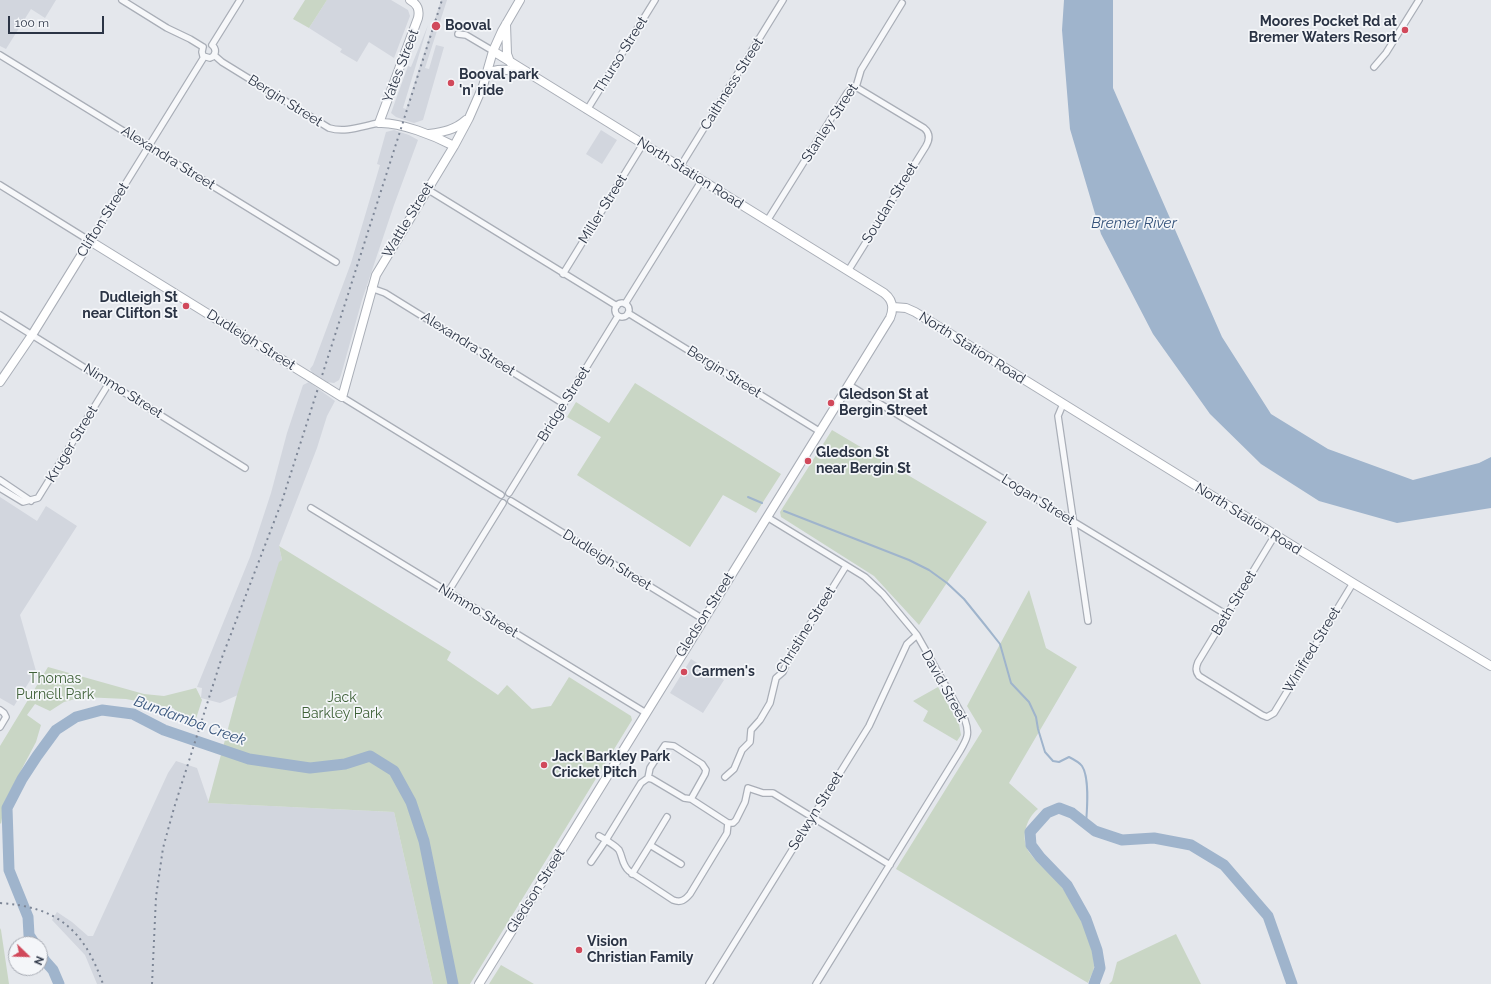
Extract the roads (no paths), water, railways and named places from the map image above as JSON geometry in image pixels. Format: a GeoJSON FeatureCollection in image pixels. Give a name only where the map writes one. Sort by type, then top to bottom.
{"type":"FeatureCollection","features":[{"type":"Feature","properties":{"kind":"street"},"geometry":{"type":"LineString","coordinates":[[122,0],[167,28],[203,47]]}},
{"type":"Feature","properties":{"kind":"street"},"geometry":{"type":"LineString","coordinates":[[212,45],[240,0]]}},
{"type":"Feature","properties":{"kind":"street","name":"Yates Street"},"geometry":{"type":"LineString","coordinates":[[379,123],[419,16],[416,4],[410,0]]}},
{"type":"Feature","properties":{"kind":"street","name":"Wattle Street"},"geometry":{"type":"LineString","coordinates":[[342,396],[371,288],[378,270],[454,146],[469,118],[476,103],[493,51],[506,22],[520,0]]}},
{"type":"Feature","properties":{"kind":"street","name":"Thurso Street"},"geometry":{"type":"LineString","coordinates":[[588,110],[655,0]]}},
{"type":"Feature","properties":{"kind":"street","name":"Caithness Street"},"geometry":{"type":"LineString","coordinates":[[680,167],[783,0]]}},
{"type":"Feature","properties":{"kind":"street"},"geometry":{"type":"LineString","coordinates":[[1374,66],[1386,53],[1419,0]]}},
{"type":"Feature","properties":{"kind":"street","name":"Stanley Street"},"geometry":{"type":"LineString","coordinates":[[767,221],[847,93],[852,88],[856,87],[860,70],[902,3]]}},
{"type":"Feature","properties":{"kind":"street"},"geometry":{"type":"LineString","coordinates":[[506,22],[507,54],[510,62]]}},
{"type":"Feature","properties":{"kind":"street","name":"North Station Road"},"geometry":{"type":"LineString","coordinates":[[458,34],[466,35],[493,51],[529,75],[848,271],[888,297],[892,302],[893,307],[906,308],[915,312],[1353,583],[1491,666]]}},
{"type":"Feature","properties":{"kind":"street"},"geometry":{"type":"LineString","coordinates":[[203,47],[206,44],[212,45]]}},
{"type":"Feature","properties":{"kind":"street"},"geometry":{"type":"LineString","coordinates":[[203,47],[202,52],[204,57],[210,58],[214,55],[215,50],[212,45]]}},
{"type":"Feature","properties":{"kind":"street","name":"Alexandra Street"},"geometry":{"type":"LineString","coordinates":[[0,55],[336,262]]}},
{"type":"Feature","properties":{"kind":"street","name":"Bergin Street"},"geometry":{"type":"LineString","coordinates":[[214,55],[222,62],[329,128],[347,130],[379,123],[394,124],[443,140],[454,146]]}},
{"type":"Feature","properties":{"kind":"street","name":"Clifton Street"},"geometry":{"type":"LineString","coordinates":[[0,382],[32,335],[204,57]]}},
{"type":"Feature","properties":{"kind":"street"},"geometry":{"type":"LineString","coordinates":[[486,74],[496,70],[509,70],[529,75]]}},
{"type":"Feature","properties":{"kind":"street","name":"Soudan Street"},"geometry":{"type":"LineString","coordinates":[[848,271],[926,146],[929,135],[924,128],[856,87]]}},
{"type":"Feature","properties":{"kind":"street"},"geometry":{"type":"LineString","coordinates":[[426,134],[450,130],[469,118]]}},
{"type":"Feature","properties":{"kind":"street","name":"Miller Street"},"geometry":{"type":"LineString","coordinates":[[563,274],[643,144]]}},
{"type":"Feature","properties":{"kind":"street"},"geometry":{"type":"LineString","coordinates":[[625,304],[702,180]]}},
{"type":"Feature","properties":{"kind":"street","name":"Dudleigh Street"},"geometry":{"type":"LineString","coordinates":[[0,185],[501,495]]}},
{"type":"Feature","properties":{"kind":"street"},"geometry":{"type":"LineString","coordinates":[[427,189],[617,306]]}},
{"type":"Feature","properties":{"kind":"street","name":"Alexandra Street"},"geometry":{"type":"LineString","coordinates":[[371,288],[385,293],[564,404]]}},
{"type":"Feature","properties":{"kind":"street"},"geometry":{"type":"LineString","coordinates":[[621,303],[625,304],[628,308],[628,313],[624,316],[618,316],[615,311],[617,306],[621,303]]}},
{"type":"Feature","properties":{"kind":"street","name":"Gledson Street"},"geometry":{"type":"LineString","coordinates":[[479,984],[890,318],[893,307]]}},
{"type":"Feature","properties":{"kind":"street","name":"Bergin Street"},"geometry":{"type":"LineString","coordinates":[[628,313],[819,431]]}},
{"type":"Feature","properties":{"kind":"street","name":"Nimmo Street"},"geometry":{"type":"LineString","coordinates":[[0,315],[245,468]]}},
{"type":"Feature","properties":{"kind":"street","name":"Bridge Street"},"geometry":{"type":"LineString","coordinates":[[509,493],[618,316]]}},
{"type":"Feature","properties":{"kind":"street","name":"Kruger Street"},"geometry":{"type":"LineString","coordinates":[[31,500],[38,498],[42,493],[109,383]]}},
{"type":"Feature","properties":{"kind":"street","name":"Logan Street"},"geometry":{"type":"LineString","coordinates":[[849,385],[1227,615]]}},
{"type":"Feature","properties":{"kind":"street"},"geometry":{"type":"LineString","coordinates":[[1063,404],[1058,416],[1088,620]]}},
{"type":"Feature","properties":{"kind":"street"},"geometry":{"type":"LineString","coordinates":[[0,480],[31,500]]}},
{"type":"Feature","properties":{"kind":"street"},"geometry":{"type":"LineString","coordinates":[[0,488],[23,502],[31,500]]}},
{"type":"Feature","properties":{"kind":"street"},"geometry":{"type":"LineString","coordinates":[[505,492],[509,493],[512,496],[511,501],[507,504],[503,503],[500,499],[501,495],[505,492]]}},
{"type":"Feature","properties":{"kind":"street","name":"Dudleigh Street"},"geometry":{"type":"LineString","coordinates":[[511,501],[703,619]]}},
{"type":"Feature","properties":{"kind":"street"},"geometry":{"type":"LineString","coordinates":[[448,592],[503,503]]}},
{"type":"Feature","properties":{"kind":"street","name":"Nimmo Street"},"geometry":{"type":"LineString","coordinates":[[311,508],[646,713]]}},
{"type":"Feature","properties":{"kind":"street","name":"David Street"},"geometry":{"type":"LineString","coordinates":[[767,517],[874,584],[917,635],[965,720],[968,730],[966,740],[816,984]]}},
{"type":"Feature","properties":{"kind":"street","name":"Beth Street"},"geometry":{"type":"LineString","coordinates":[[1196,672],[1198,662],[1275,535]]}},
{"type":"Feature","properties":{"kind":"street","name":"Christine Street"},"geometry":{"type":"LineString","coordinates":[[725,777],[734,769],[742,750],[750,742],[751,730],[760,720],[770,703],[776,678],[783,672],[789,658],[846,566]]}},
{"type":"Feature","properties":{"kind":"street","name":"Winifred Street"},"geometry":{"type":"LineString","coordinates":[[1196,672],[1201,678],[1265,717],[1270,716],[1353,583]]}},
{"type":"Feature","properties":{"kind":"street","name":"Selwyn Street"},"geometry":{"type":"LineString","coordinates":[[709,984],[868,726],[907,644],[917,635]]}},
{"type":"Feature","properties":{"kind":"street"},"geometry":{"type":"LineString","coordinates":[[0,710],[6,717],[0,727]]}},
{"type":"Feature","properties":{"kind":"street"},"geometry":{"type":"LineString","coordinates":[[591,862],[641,783],[648,778],[650,768],[665,745],[674,746],[705,766],[705,774],[691,799]]}},
{"type":"Feature","properties":{"kind":"street"},"geometry":{"type":"LineString","coordinates":[[648,778],[684,798],[691,799],[728,823],[733,823],[738,816],[745,802],[748,788],[763,793],[773,793],[890,865]]}},
{"type":"Feature","properties":{"kind":"street"},"geometry":{"type":"LineString","coordinates":[[632,874],[666,817]]}},
{"type":"Feature","properties":{"kind":"street"},"geometry":{"type":"LineString","coordinates":[[599,836],[616,847],[625,867],[632,874],[673,900],[680,902],[690,894],[727,833],[728,823]]}},
{"type":"Feature","properties":{"kind":"street"},"geometry":{"type":"LineString","coordinates":[[650,845],[681,864]]}},
{"type":"Feature","properties":{"kind":"water","name":"Bremer River"},"geometry":{"type":"Polygon","coordinates":[[[1064,0],[1113,0],[1113,88],[1222,337],[1271,414],[1328,449],[1413,480],[1479,463],[1491,457],[1491,508],[1397,523],[1319,501],[1261,464],[1210,414],[1153,334],[1101,234],[1070,129],[1062,30],[1064,0]]]}},
{"type":"Feature","properties":{"kind":"waterway"},"geometry":{"type":"LineString","coordinates":[[748,497],[762,503]]}},
{"type":"Feature","properties":{"kind":"waterway"},"geometry":{"type":"LineString","coordinates":[[784,511],[909,560],[929,570],[947,583],[964,599],[1000,644],[1011,683],[1029,702],[1036,717],[1045,752],[1053,761],[1059,762],[1069,757],[1078,762],[1085,771],[1087,786],[1086,824]]}},
{"type":"Feature","properties":{"kind":"waterway","name":"Bundamba Creek"},"geometry":{"type":"LineString","coordinates":[[30,936],[28,917],[9,870],[7,808],[22,779],[56,730],[76,717],[102,710],[133,714],[164,730],[249,759],[310,768],[345,764],[370,756],[394,771],[411,802],[424,841],[453,984]]}},
{"type":"Feature","properties":{"kind":"waterway","name":"Bundamba Creek"},"geometry":{"type":"LineString","coordinates":[[1094,984],[1100,968],[1097,950],[1086,919],[1067,885],[1040,857],[1031,845],[1030,832],[1047,813],[1059,808],[1072,813],[1095,831],[1122,840],[1154,838],[1191,845],[1224,865],[1268,916],[1292,984]]}},
{"type":"Feature","properties":{"kind":"waterway","name":"Bundamba Creek"},"geometry":{"type":"LineString","coordinates":[[48,964],[53,970],[59,984]]}},
{"type":"Feature","properties":{"kind":"railway"},"geometry":{"type":"LineString","coordinates":[[152,984],[156,897],[163,848],[174,808],[221,660],[282,501],[442,0]]}},
{"type":"Feature","properties":{"kind":"railway"},"geometry":{"type":"LineString","coordinates":[[0,903],[20,905],[38,910],[53,916],[66,925],[87,949],[103,984]]}},
{"type":"Feature","properties":{"kind":"place","name":"Booval"},"geometry":{"type":"Point","coordinates":[436,26]}},
{"type":"Feature","properties":{"kind":"place","name":"Moores Pocket Rd at Bremer Waters Resort"},"geometry":{"type":"Point","coordinates":[1405,30]}},
{"type":"Feature","properties":{"kind":"place","name":"Booval park 'n' ride"},"geometry":{"type":"Point","coordinates":[451,83]}},
{"type":"Feature","properties":{"kind":"place","name":"Dudleigh St near Clifton St"},"geometry":{"type":"Point","coordinates":[186,306]}},
{"type":"Feature","properties":{"kind":"place","name":"Gledson St at Bergin Street"},"geometry":{"type":"Point","coordinates":[831,403]}},
{"type":"Feature","properties":{"kind":"place","name":"Gledson St near Bergin St"},"geometry":{"type":"Point","coordinates":[808,461]}},
{"type":"Feature","properties":{"kind":"place","name":"Carmen's"},"geometry":{"type":"Point","coordinates":[684,672]}},
{"type":"Feature","properties":{"kind":"place","name":"Jack Barkley Park Cricket Pitch"},"geometry":{"type":"Point","coordinates":[544,765]}},
{"type":"Feature","properties":{"kind":"place","name":"Vision Christian Family"},"geometry":{"type":"Point","coordinates":[579,950]}},
{"type":"Feature","properties":{"kind":"park label","name":"Thomas Purnell Park"},"geometry":{"type":"Point","coordinates":[55,688]}},
{"type":"Feature","properties":{"kind":"park label","name":"Jack Barkley Park"},"geometry":{"type":"Point","coordinates":[342,706]}}]}
